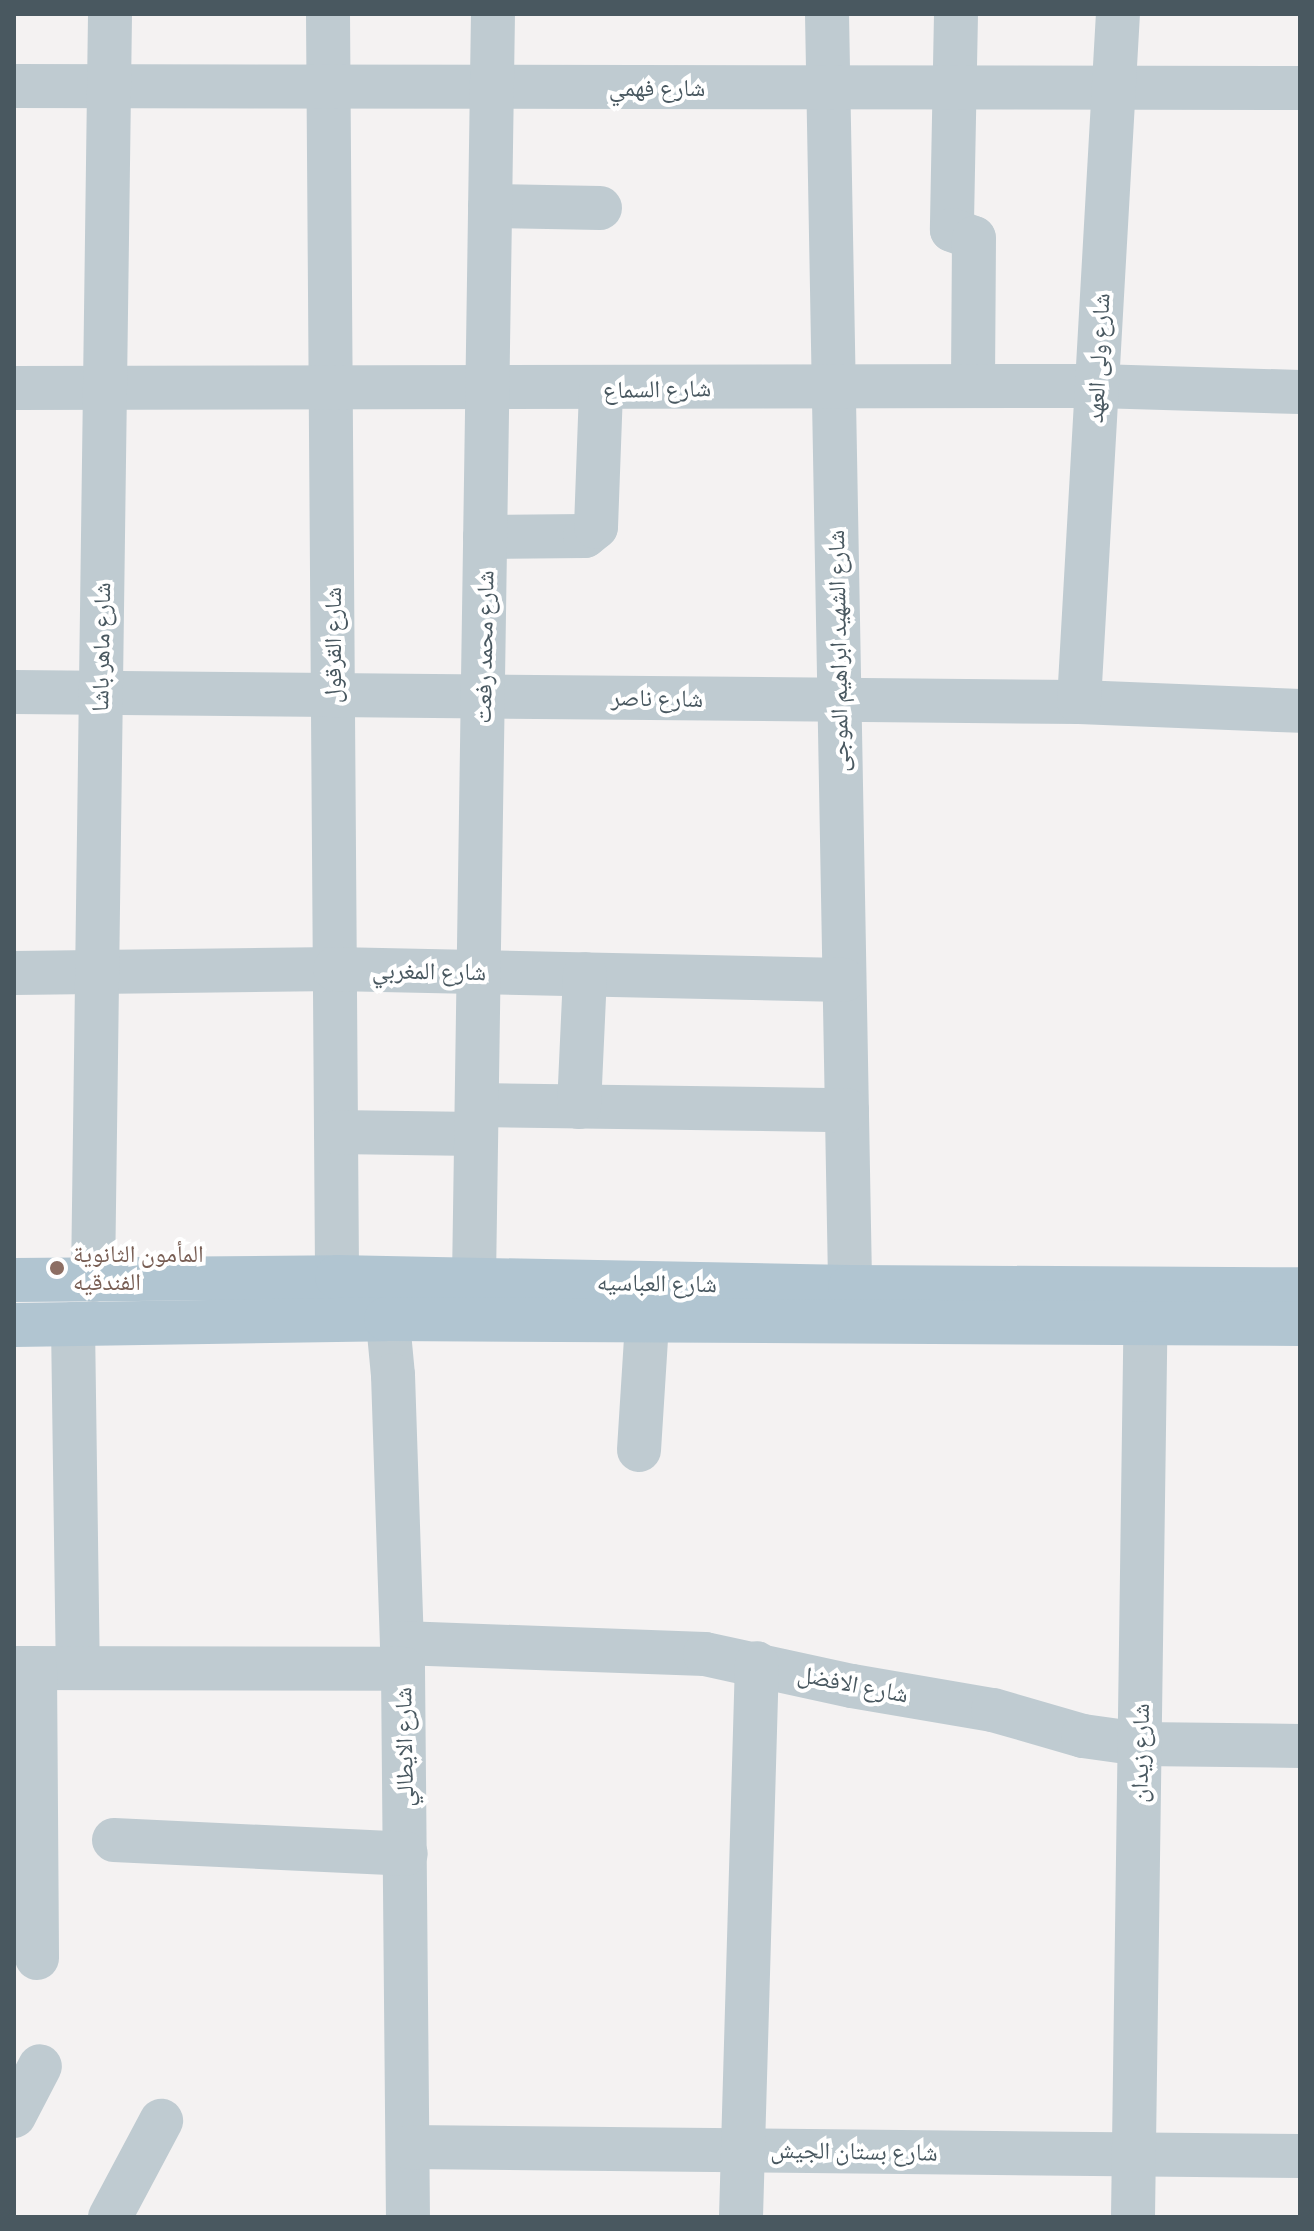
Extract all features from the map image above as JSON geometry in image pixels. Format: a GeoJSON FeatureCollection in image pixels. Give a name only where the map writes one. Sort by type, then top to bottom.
{"type":"FeatureCollection","features":[{"type":"Feature","properties":{"kind":"main road","name":"شارع العباسيه"},"geometry":{"type":"LineString","coordinates":[[14,1280],[337,1277],[385,1298],[647,1322],[1146,1307],[1300,1289]]}},
{"type":"Feature","properties":{"kind":"main road","name":"شارع العباسيه"},"geometry":{"type":"LineString","coordinates":[[14,1325],[73,1324],[385,1298],[474,1279],[850,1287],[1146,1307],[1300,1324]]}},
{"type":"Feature","properties":{"kind":"street","name":"شارع ماهر باشا"},"geometry":{"type":"LineString","coordinates":[[93,1280],[110,14]]}},
{"type":"Feature","properties":{"kind":"street","name":"شارع القرقول"},"geometry":{"type":"LineString","coordinates":[[328,14],[337,1277]]}},
{"type":"Feature","properties":{"kind":"street","name":"شارع محمد رفعت"},"geometry":{"type":"LineString","coordinates":[[474,1279],[493,14]]}},
{"type":"Feature","properties":{"kind":"street","name":"شارع الشهيد ابراهيم الموجى"},"geometry":{"type":"LineString","coordinates":[[827,14],[850,1287]]}},
{"type":"Feature","properties":{"kind":"street"},"geometry":{"type":"LineString","coordinates":[[956,14],[952,230],[974,238],[973,386]]}},
{"type":"Feature","properties":{"kind":"street","name":"شارع ولى العهد"},"geometry":{"type":"LineString","coordinates":[[1079,702],[1118,14]]}},
{"type":"Feature","properties":{"kind":"street","name":"شارع فهمي"},"geometry":{"type":"LineString","coordinates":[[14,86],[1300,88]]}},
{"type":"Feature","properties":{"kind":"street"},"geometry":{"type":"LineString","coordinates":[[490,206],[600,208]]}},
{"type":"Feature","properties":{"kind":"street","name":"شارع السماع"},"geometry":{"type":"LineString","coordinates":[[14,388],[487,391],[1097,386],[1300,392]]}},
{"type":"Feature","properties":{"kind":"street"},"geometry":{"type":"LineString","coordinates":[[485,537],[585,536],[596,527],[601,389]]}},
{"type":"Feature","properties":{"kind":"street","name":"شارع ناصر"},"geometry":{"type":"LineString","coordinates":[[14,692],[1079,702],[1300,711]]}},
{"type":"Feature","properties":{"kind":"street","name":"شارع المغربي"},"geometry":{"type":"LineString","coordinates":[[14,973],[335,969],[844,980]]}},
{"type":"Feature","properties":{"kind":"street"},"geometry":{"type":"LineString","coordinates":[[579,1107],[585,974]]}},
{"type":"Feature","properties":{"kind":"street"},"geometry":{"type":"LineString","coordinates":[[336,1132],[477,1120],[579,1107],[847,1110]]}},
{"type":"Feature","properties":{"kind":"street","name":"شارع الايطالي"},"geometry":{"type":"LineString","coordinates":[[385,1298],[403,1656],[408,2217]]}},
{"type":"Feature","properties":{"kind":"street","name":"شارع زيدان"},"geometry":{"type":"LineString","coordinates":[[1133,2217],[1146,1307]]}},
{"type":"Feature","properties":{"kind":"street"},"geometry":{"type":"LineString","coordinates":[[639,1450],[647,1322]]}},
{"type":"Feature","properties":{"kind":"street"},"geometry":{"type":"LineString","coordinates":[[73,1324],[78,1668]]}},
{"type":"Feature","properties":{"kind":"street","name":"شارع الافضل"},"geometry":{"type":"LineString","coordinates":[[24,1668],[679,1651],[757,1663],[1140,1744],[1300,1746]]}},
{"type":"Feature","properties":{"kind":"street"},"geometry":{"type":"LineString","coordinates":[[741,2217],[757,1663]]}},
{"type":"Feature","properties":{"kind":"street"},"geometry":{"type":"LineString","coordinates":[[24,1668],[25,1841],[37,1958]]}},
{"type":"Feature","properties":{"kind":"street"},"geometry":{"type":"LineString","coordinates":[[114,1840],[406,1854]]}},
{"type":"Feature","properties":{"kind":"street"},"geometry":{"type":"LineString","coordinates":[[14,2116],[40,2066]]}},
{"type":"Feature","properties":{"kind":"street"},"geometry":{"type":"LineString","coordinates":[[110,2217],[161,2121]]}},
{"type":"Feature","properties":{"kind":"street","name":"شارع بستان الجيش"},"geometry":{"type":"LineString","coordinates":[[409,2147],[1300,2156]]}},
{"type":"Feature","properties":{"kind":"place","name":"المأمون الثانوية الفندقيه"},"geometry":{"type":"Point","coordinates":[57,1268]}}]}
